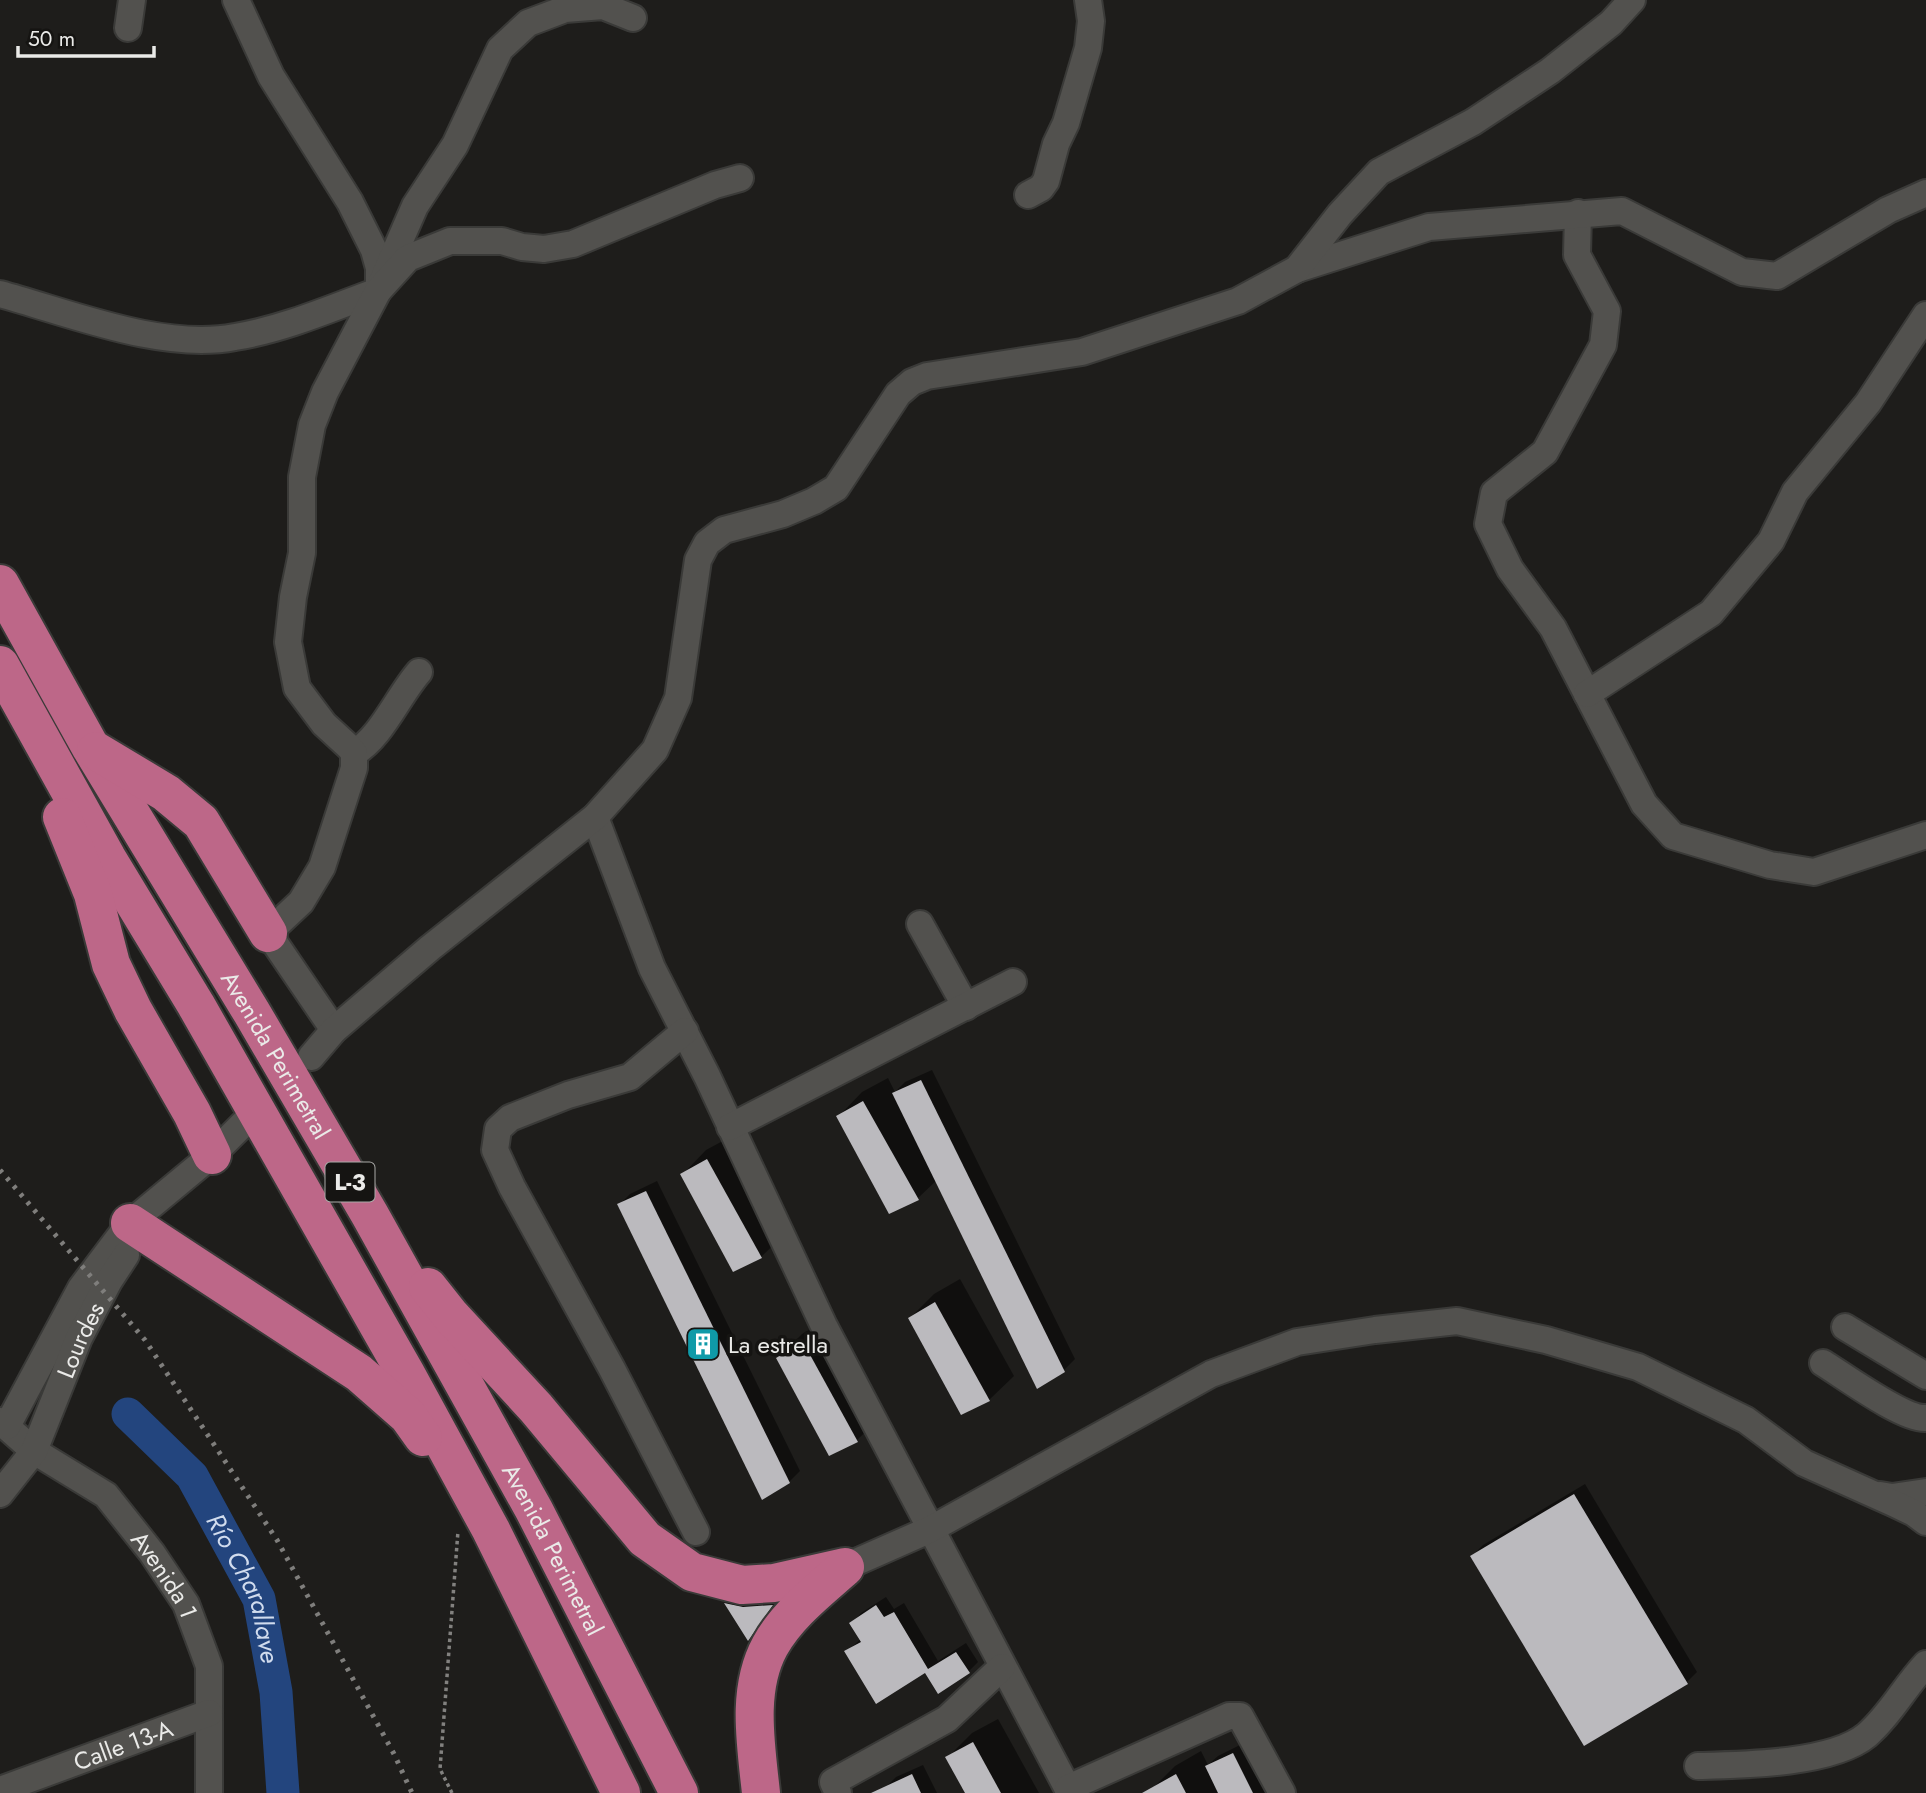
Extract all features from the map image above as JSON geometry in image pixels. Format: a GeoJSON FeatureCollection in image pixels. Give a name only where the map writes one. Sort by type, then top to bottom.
{"type":"FeatureCollection","features":[{"type":"Feature","properties":{"kind":"highway","name":"Avenida Perimetral"},"geometry":{"type":"LineString","coordinates":[[0,584],[91,748],[370,1215],[534,1510],[678,1793]]}},
{"type":"Feature","properties":{"kind":"highway","name":"Avenida Perimetral"},"geometry":{"type":"LineString","coordinates":[[4,676],[363,1296],[475,1530],[621,1793]]}},
{"type":"Feature","properties":{"kind":"highway"},"geometry":{"type":"LineString","coordinates":[[35,732],[66,831],[93,894],[111,964],[192,1112],[212,1155]]}},
{"type":"Feature","properties":{"kind":"highway"},"geometry":{"type":"LineString","coordinates":[[91,748],[166,793],[201,822],[268,933]]}},
{"type":"Feature","properties":{"kind":"highway"},"geometry":{"type":"LineString","coordinates":[[140,827],[138,810],[149,796],[166,793]]}},
{"type":"Feature","properties":{"kind":"highway"},"geometry":{"type":"LineString","coordinates":[[370,1215],[451,1316],[536,1408],[645,1539],[692,1572],[742,1585],[774,1583],[845,1567]]}},
{"type":"Feature","properties":{"kind":"highway"},"geometry":{"type":"LineString","coordinates":[[136,1227],[359,1373],[408,1416],[475,1530]]}},
{"type":"Feature","properties":{"kind":"highway"},"geometry":{"type":"LineString","coordinates":[[761,1793],[755,1728],[756,1688],[770,1646],[799,1609],[845,1567]]}},
{"type":"Feature","properties":{"kind":"street"},"geometry":{"type":"LineString","coordinates":[[128,28],[132,0]]}},
{"type":"Feature","properties":{"kind":"street"},"geometry":{"type":"LineString","coordinates":[[236,0],[271,76],[350,202],[374,250],[379,268],[378,291]]}},
{"type":"Feature","properties":{"kind":"street"},"geometry":{"type":"LineString","coordinates":[[1028,195],[1041,188],[1046,181],[1056,144],[1066,123],[1088,48],[1091,21],[1088,0]]}},
{"type":"Feature","properties":{"kind":"street"},"geometry":{"type":"LineString","coordinates":[[1297,269],[1340,214],[1378,172],[1473,122],[1550,71],[1611,23],[1627,3]]}},
{"type":"Feature","properties":{"kind":"street"},"geometry":{"type":"LineString","coordinates":[[334,1030],[268,933],[301,902],[323,867],[355,761],[354,753],[324,724],[297,688],[288,642],[302,553],[302,477],[312,425],[325,392],[378,291],[415,206],[454,145],[500,49],[528,23],[565,9],[603,6],[633,18]]}},
{"type":"Feature","properties":{"kind":"street"},"geometry":{"type":"LineString","coordinates":[[0,294],[96,322],[174,340],[234,338],[299,320],[378,291],[408,258],[450,241],[502,241],[522,247],[544,249],[573,244],[715,185],[740,178]]}},
{"type":"Feature","properties":{"kind":"street"},"geometry":{"type":"LineString","coordinates":[[311,1057],[334,1030],[430,948],[595,817],[655,750],[678,698],[698,560],[708,543],[724,530],[783,514],[836,488],[898,394],[912,382],[928,376],[1082,352],[1238,301],[1297,269],[1429,227],[1622,211],[1742,272],[1777,276],[1888,210],[1926,193]]}},
{"type":"Feature","properties":{"kind":"street"},"geometry":{"type":"LineString","coordinates":[[1578,213],[1577,255],[1607,311],[1603,345],[1545,452],[1494,493],[1488,524],[1510,569],[1553,628],[1644,804],[1673,836],[1770,865],[1814,872],[1926,835]]}},
{"type":"Feature","properties":{"kind":"street"},"geometry":{"type":"LineString","coordinates":[[1587,694],[1711,612],[1771,541],[1795,492],[1868,403],[1926,316]]}},
{"type":"Feature","properties":{"kind":"street"},"geometry":{"type":"LineString","coordinates":[[354,753],[363,748],[377,732],[419,672]]}},
{"type":"Feature","properties":{"kind":"street"},"geometry":{"type":"LineString","coordinates":[[595,817],[652,968],[685,1031],[824,1326],[1069,1791],[1229,1716],[1240,1716],[1282,1793]]}},
{"type":"Feature","properties":{"kind":"street"},"geometry":{"type":"LineString","coordinates":[[920,924],[966,1007]]}},
{"type":"Feature","properties":{"kind":"street"},"geometry":{"type":"LineString","coordinates":[[730,1127],[1013,982]]}},
{"type":"Feature","properties":{"kind":"street"},"geometry":{"type":"LineString","coordinates":[[685,1031],[630,1077],[568,1095],[510,1118],[498,1129],[495,1150],[512,1187],[612,1369],[696,1532]]}},
{"type":"Feature","properties":{"kind":"street"},"geometry":{"type":"LineString","coordinates":[[4,1424],[81,1288],[170,1189],[212,1155],[246,1121]]}},
{"type":"Feature","properties":{"kind":"street","name":"Lourdes"},"geometry":{"type":"LineString","coordinates":[[0,1494],[34,1451],[79,1338],[136,1227]]}},
{"type":"Feature","properties":{"kind":"street"},"geometry":{"type":"LineString","coordinates":[[845,1567],[931,1529],[1211,1374],[1297,1342],[1457,1321],[1546,1340],[1638,1367],[1746,1420],[1804,1463],[1914,1513],[1926,1522]]}},
{"type":"Feature","properties":{"kind":"street"},"geometry":{"type":"LineString","coordinates":[[1845,1327],[1926,1376]]}},
{"type":"Feature","properties":{"kind":"street"},"geometry":{"type":"LineString","coordinates":[[1823,1363],[1902,1413],[1926,1418]]}},
{"type":"Feature","properties":{"kind":"street","name":"Avenida 1"},"geometry":{"type":"LineString","coordinates":[[4,1424],[34,1451],[106,1495],[152,1553],[186,1604],[209,1665],[209,1793]]}},
{"type":"Feature","properties":{"kind":"street"},"geometry":{"type":"LineString","coordinates":[[1872,1494],[1892,1497],[1926,1492]]}},
{"type":"Feature","properties":{"kind":"street"},"geometry":{"type":"LineString","coordinates":[[1698,1766],[1761,1764],[1846,1748],[1867,1735],[1926,1664]]}},
{"type":"Feature","properties":{"kind":"street"},"geometry":{"type":"LineString","coordinates":[[838,1793],[833,1782],[947,1719],[1002,1667]]}},
{"type":"Feature","properties":{"kind":"street","name":"Calle 13-A"},"geometry":{"type":"LineString","coordinates":[[0,1790],[209,1713]]}},
{"type":"Feature","properties":{"kind":"path"},"geometry":{"type":"LineString","coordinates":[[452,1793],[440,1769],[475,1530]]}},
{"type":"Feature","properties":{"kind":"building"},"geometry":{"type":"Polygon","coordinates":[[[921,1080],[1065,1372],[1037,1389],[892,1093],[921,1080]]]}},
{"type":"Feature","properties":{"kind":"building"},"geometry":{"type":"Polygon","coordinates":[[[863,1101],[919,1200],[889,1214],[836,1116],[863,1101]]]}},
{"type":"Feature","properties":{"kind":"building"},"geometry":{"type":"Polygon","coordinates":[[[707,1159],[762,1258],[733,1272],[680,1174],[707,1159]]]}},
{"type":"Feature","properties":{"kind":"building","name":"La estrella"},"geometry":{"type":"Polygon","coordinates":[[[646,1191],[790,1483],[762,1500],[617,1204],[646,1191]]]}},
{"type":"Feature","properties":{"kind":"building"},"geometry":{"type":"Polygon","coordinates":[[[935,1302],[990,1401],[961,1415],[908,1318],[935,1302]]]}},
{"type":"Feature","properties":{"kind":"building"},"geometry":{"type":"Polygon","coordinates":[[[803,1342],[858,1442],[829,1456],[776,1358],[803,1342]]]}},
{"type":"Feature","properties":{"kind":"building"},"geometry":{"type":"Polygon","coordinates":[[[1574,1494],[1688,1684],[1584,1746],[1470,1556],[1574,1494]]]}},
{"type":"Feature","properties":{"kind":"building"},"geometry":{"type":"Polygon","coordinates":[[[724,1603],[743,1607],[773,1605],[748,1641],[724,1603]]]}},
{"type":"Feature","properties":{"kind":"building"},"geometry":{"type":"Polygon","coordinates":[[[876,1605],[884,1617],[894,1612],[928,1669],[956,1652],[970,1673],[938,1694],[925,1673],[876,1704],[844,1651],[861,1642],[849,1623],[876,1605]]]}},
{"type":"Feature","properties":{"kind":"building"},"geometry":{"type":"Polygon","coordinates":[[[973,1742],[1001,1793],[965,1793],[945,1757],[973,1742]]]}},
{"type":"Feature","properties":{"kind":"building"},"geometry":{"type":"Polygon","coordinates":[[[1233,1753],[1253,1793],[1218,1793],[1205,1766],[1233,1753]]]}},
{"type":"Feature","properties":{"kind":"building"},"geometry":{"type":"Polygon","coordinates":[[[912,1774],[921,1793],[871,1793],[912,1774]]]}},
{"type":"Feature","properties":{"kind":"building"},"geometry":{"type":"Polygon","coordinates":[[[1176,1774],[1186,1793],[1142,1793],[1176,1774]]]}},
{"type":"Feature","properties":{"kind":"waterway","name":"Río Charallave"},"geometry":{"type":"LineString","coordinates":[[128,1414],[192,1476],[259,1599],[276,1692],[283,1793]]}},
{"type":"Feature","properties":{"kind":"railway"},"geometry":{"type":"LineString","coordinates":[[0,1170],[145,1340],[277,1540],[394,1754],[412,1793]]}},
{"type":"Feature","properties":{"kind":"place","name":"La estrella"},"geometry":{"type":"Point","coordinates":[703,1344]}}]}
